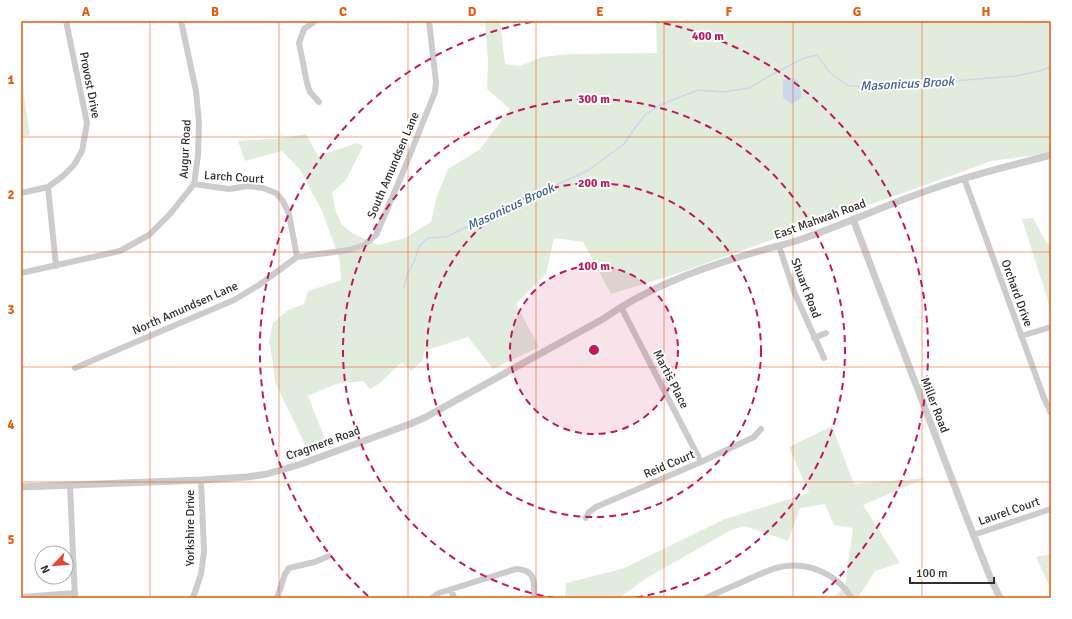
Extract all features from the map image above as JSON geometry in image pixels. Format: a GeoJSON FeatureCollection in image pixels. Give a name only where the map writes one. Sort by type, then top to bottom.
{"type":"FeatureCollection","features":[{"type":"Feature","properties":{"kind":"street","name":"Provost Drive"},"geometry":{"type":"LineString","coordinates":[[48,187],[63,176],[74,165],[82,151],[87,122],[66,21]]}},
{"type":"Feature","properties":{"kind":"street","name":"Augur Road"},"geometry":{"type":"LineString","coordinates":[[21,273],[120,251],[149,235],[170,214],[194,184],[198,155],[199,122],[196,91],[181,21]]}},
{"type":"Feature","properties":{"kind":"street"},"geometry":{"type":"LineString","coordinates":[[315,21],[304,29],[299,43],[310,92],[319,102]]}},
{"type":"Feature","properties":{"kind":"street","name":"South Amundsen Lane"},"geometry":{"type":"LineString","coordinates":[[297,257],[349,250],[364,245],[376,235],[435,92],[436,82],[429,21]]}},
{"type":"Feature","properties":{"kind":"street","name":"East Mahwah Road"},"geometry":{"type":"LineString","coordinates":[[603,319],[621,307],[666,283],[687,274],[747,254],[800,240],[964,178],[1051,155]]}},
{"type":"Feature","properties":{"kind":"street","name":"Orchard Drive"},"geometry":{"type":"LineString","coordinates":[[964,178],[1051,414]]}},
{"type":"Feature","properties":{"kind":"street","name":"Larch Court"},"geometry":{"type":"LineString","coordinates":[[194,184],[228,189],[248,186],[263,188],[276,193],[283,201],[289,214],[297,257]]}},
{"type":"Feature","properties":{"kind":"street"},"geometry":{"type":"LineString","coordinates":[[21,193],[48,187],[56,266]]}},
{"type":"Feature","properties":{"kind":"street","name":"Miller Road"},"geometry":{"type":"LineString","coordinates":[[853,219],[973,535],[1000,598]]}},
{"type":"Feature","properties":{"kind":"street","name":"Shuart Road"},"geometry":{"type":"LineString","coordinates":[[779,246],[795,294],[824,358]]}},
{"type":"Feature","properties":{"kind":"street","name":"North Amundsen Lane"},"geometry":{"type":"LineString","coordinates":[[75,368],[234,300],[260,285],[297,257]]}},
{"type":"Feature","properties":{"kind":"street","name":"Martis Place"},"geometry":{"type":"LineString","coordinates":[[621,307],[701,462]]}},
{"type":"Feature","properties":{"kind":"street","name":"Cragmere Road"},"geometry":{"type":"LineString","coordinates":[[21,487],[201,480],[267,474],[301,464],[426,417],[603,319]]}},
{"type":"Feature","properties":{"kind":"street"},"geometry":{"type":"LineString","coordinates":[[1021,336],[1051,327]]}},
{"type":"Feature","properties":{"kind":"street","name":"Shuart Road"},"geometry":{"type":"LineString","coordinates":[[814,338],[826,333]]}},
{"type":"Feature","properties":{"kind":"street","name":"Reid Court"},"geometry":{"type":"LineString","coordinates":[[586,518],[589,512],[596,507],[701,462],[754,437],[761,429]]}},
{"type":"Feature","properties":{"kind":"street","name":"Yorkshire Drive"},"geometry":{"type":"LineString","coordinates":[[193,598],[201,574],[204,552],[201,480]]}},
{"type":"Feature","properties":{"kind":"street"},"geometry":{"type":"LineString","coordinates":[[21,597],[75,596],[70,486]]}},
{"type":"Feature","properties":{"kind":"street","name":"Laurel Court"},"geometry":{"type":"LineString","coordinates":[[973,535],[1051,509]]}},
{"type":"Feature","properties":{"kind":"street"},"geometry":{"type":"LineString","coordinates":[[277,598],[285,574],[289,568],[315,562],[329,556]]}},
{"type":"Feature","properties":{"kind":"street"},"geometry":{"type":"LineString","coordinates":[[706,598],[771,570],[795,565],[815,568],[828,574],[839,582],[852,598]]}},
{"type":"Feature","properties":{"kind":"street"},"geometry":{"type":"LineString","coordinates":[[432,598],[439,594],[516,569],[524,569],[530,573],[534,579],[534,598]]}},
{"type":"Feature","properties":{"kind":"street"},"geometry":{"type":"LineString","coordinates":[[451,590],[454,598]]}},
{"type":"Feature","properties":{"kind":"green space"},"geometry":{"type":"Polygon","coordinates":[[[485,21],[500,21],[505,64],[520,66],[542,57],[570,54],[657,53],[656,21],[1051,21],[1051,153],[992,161],[682,272],[611,294],[583,242],[554,238],[546,274],[516,304],[539,347],[493,369],[468,337],[424,351],[423,360],[411,371],[402,362],[379,384],[370,389],[363,381],[336,384],[308,396],[327,444],[307,449],[275,382],[269,342],[273,323],[288,310],[304,304],[308,291],[341,280],[340,261],[322,211],[301,171],[282,151],[245,161],[238,141],[282,138],[306,134],[318,156],[357,143],[363,146],[346,180],[332,193],[336,212],[342,225],[354,234],[378,245],[405,238],[431,222],[437,196],[448,169],[480,149],[510,109],[487,89],[488,62],[485,21]]]}},
{"type":"Feature","properties":{"kind":"green space"},"geometry":{"type":"Polygon","coordinates":[[[21,77],[30,135],[21,137],[21,77]]]}},
{"type":"Feature","properties":{"kind":"green space"},"geometry":{"type":"Polygon","coordinates":[[[1033,218],[1047,244],[1051,243],[1051,311],[1022,219],[1033,218]]]}},
{"type":"Feature","properties":{"kind":"green space"},"geometry":{"type":"Polygon","coordinates":[[[832,426],[854,484],[926,478],[863,505],[900,563],[875,571],[858,598],[833,598],[845,586],[853,528],[834,525],[825,504],[800,508],[788,541],[745,526],[731,530],[645,579],[619,598],[565,598],[566,583],[622,569],[725,519],[809,493],[789,447],[832,426]]]}},
{"type":"Feature","properties":{"kind":"green space"},"geometry":{"type":"Polygon","coordinates":[[[1051,554],[1051,590],[1036,557],[1051,554]]]}},
{"type":"Feature","properties":{"kind":"water"},"geometry":{"type":"Polygon","coordinates":[[[790,78],[798,80],[802,98],[791,104],[783,98],[783,81],[790,78]]]}},
{"type":"Feature","properties":{"kind":"waterway","name":"Masonicus Brook"},"geometry":{"type":"LineString","coordinates":[[404,288],[407,275],[414,262],[420,245],[428,238],[446,237],[494,211],[513,205],[587,171],[624,144],[645,115],[660,105],[698,90],[723,92],[749,88],[804,58],[817,55],[831,74],[849,86],[876,87],[1016,76],[1051,67]]}}]}
